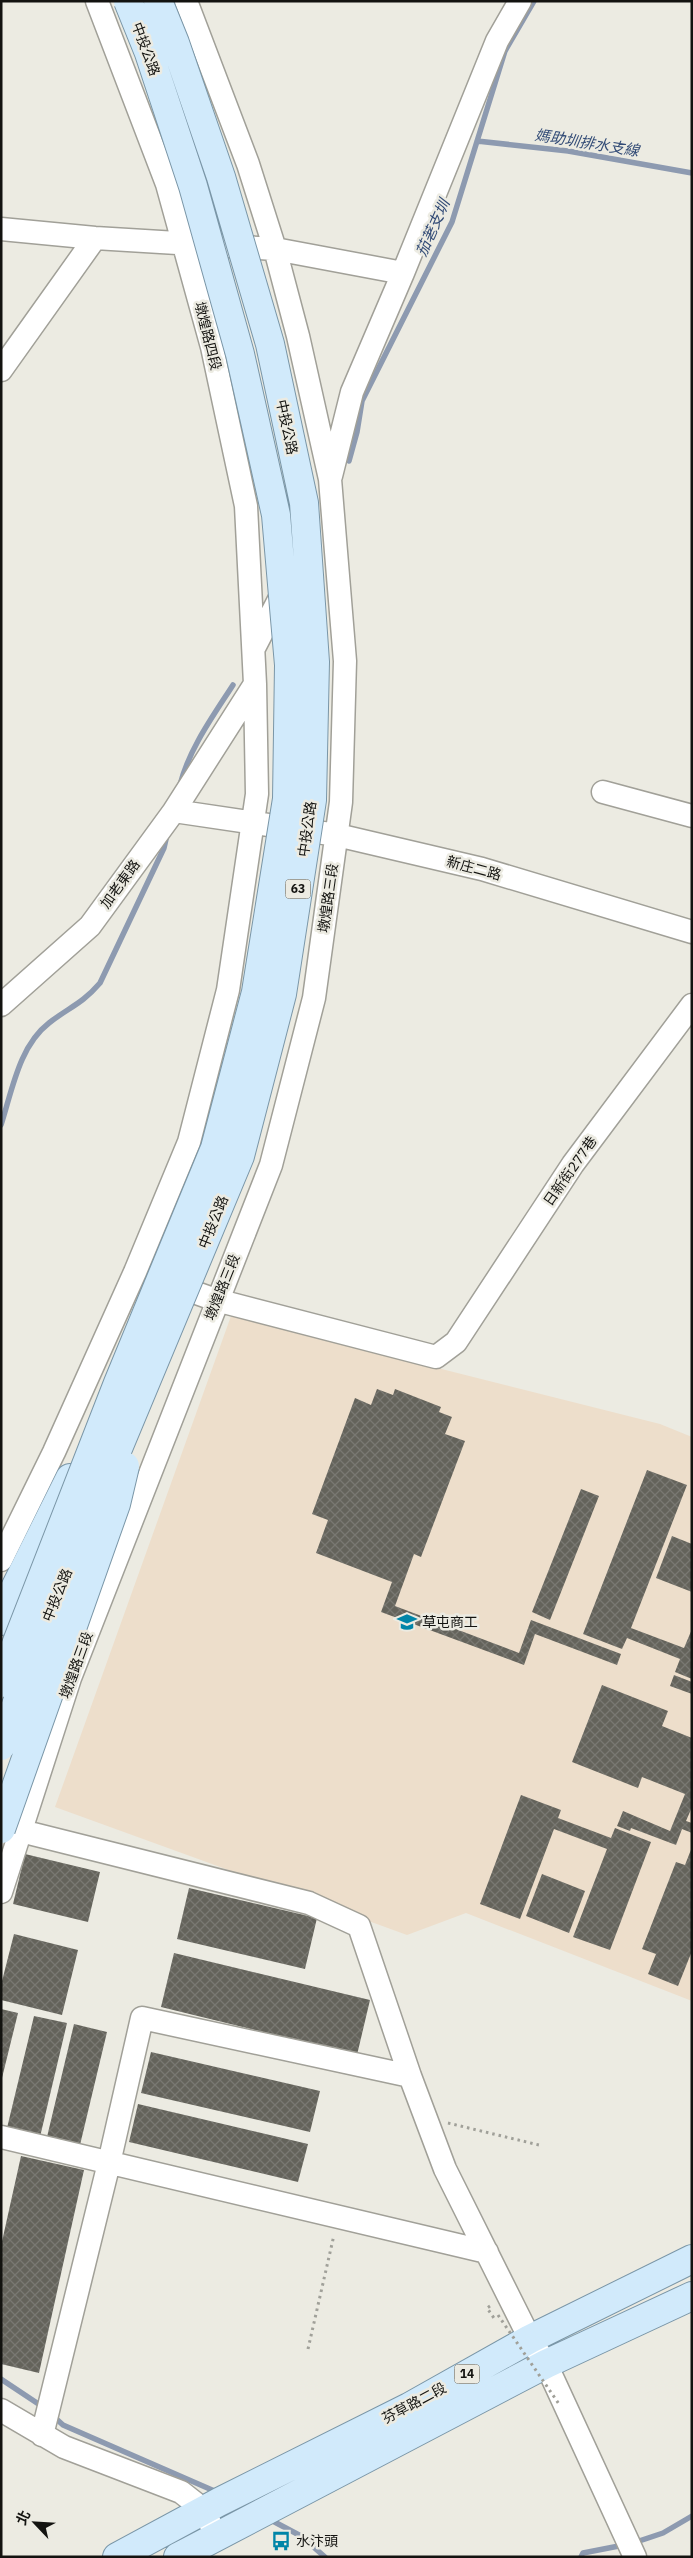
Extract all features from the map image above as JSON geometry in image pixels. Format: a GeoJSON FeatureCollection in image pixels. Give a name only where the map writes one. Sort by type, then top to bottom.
{"type":"FeatureCollection","features":[{"type":"Feature","properties":{"kind":"main road","name":"中投公路"},"geometry":{"type":"LineString","coordinates":[[1,1683],[118,1383],[215,1148],[256,992],[287,799],[289,665],[276,515],[240,354],[193,186],[149,53],[128,1]]}},
{"type":"Feature","properties":{"kind":"main road","name":"中投公路"},"geometry":{"type":"LineString","coordinates":[[1,1746],[50,1609],[240,1156],[282,994],[312,800],[315,662],[304,503],[270,344],[221,177],[175,43],[158,1]]}},
{"type":"Feature","properties":{"kind":"main road"},"geometry":{"type":"LineString","coordinates":[[1,1621],[10,1598],[118,1383]]}},
{"type":"Feature","properties":{"kind":"main road"},"geometry":{"type":"LineString","coordinates":[[11,1830],[116,1504],[145,1386]]}},
{"type":"Feature","properties":{"kind":"main road","name":"芬草路二段"},"geometry":{"type":"LineString","coordinates":[[212,2506],[409,2406],[530,2339],[692,2260]]}},
{"type":"Feature","properties":{"kind":"main road","name":"芬草路二段"},"geometry":{"type":"LineString","coordinates":[[216,2536],[546,2364],[692,2296]]}},
{"type":"Feature","properties":{"kind":"main road","name":"14"},"geometry":{"type":"LineString","coordinates":[[117,2557],[212,2506]]}},
{"type":"Feature","properties":{"kind":"main road","name":"14"},"geometry":{"type":"LineString","coordinates":[[178,2557],[216,2536]]}},
{"type":"Feature","properties":{"kind":"street","name":"墩煌路四段"},"geometry":{"type":"LineString","coordinates":[[96,1],[167,184],[212,347],[246,506],[255,684]]}},
{"type":"Feature","properties":{"kind":"street"},"geometry":{"type":"LineString","coordinates":[[186,1],[248,164],[274,249],[298,336],[330,479]]}},
{"type":"Feature","properties":{"kind":"street"},"geometry":{"type":"LineString","coordinates":[[253,649],[318,525],[352,392],[403,273],[497,41],[520,1]]}},
{"type":"Feature","properties":{"kind":"street"},"geometry":{"type":"LineString","coordinates":[[1,229],[95,238],[274,249],[403,273]]}},
{"type":"Feature","properties":{"kind":"street"},"geometry":{"type":"LineString","coordinates":[[1,370],[95,238]]}},
{"type":"Feature","properties":{"kind":"street","name":"墩煌路三段"},"geometry":{"type":"LineString","coordinates":[[1,1892],[11,1830],[216,1300],[271,1165],[314,998],[341,802],[346,661],[330,479]]}},
{"type":"Feature","properties":{"kind":"street"},"geometry":{"type":"LineString","coordinates":[[1,1560],[54,1452],[135,1272],[189,1142],[228,990],[257,794],[255,684]]}},
{"type":"Feature","properties":{"kind":"street","name":"加老東路"},"geometry":{"type":"LineString","coordinates":[[1,1005],[90,926],[174,811],[255,684]]}},
{"type":"Feature","properties":{"kind":"street"},"geometry":{"type":"LineString","coordinates":[[603,792],[692,816]]}},
{"type":"Feature","properties":{"kind":"street"},"geometry":{"type":"LineString","coordinates":[[174,811],[252,824]]}},
{"type":"Feature","properties":{"kind":"street","name":"新庄二路"},"geometry":{"type":"LineString","coordinates":[[252,824],[337,835],[482,869],[692,932]]}},
{"type":"Feature","properties":{"kind":"street","name":"日新街277巷"},"geometry":{"type":"LineString","coordinates":[[216,1300],[436,1357],[456,1342],[573,1164],[692,1005]]}},
{"type":"Feature","properties":{"kind":"street"},"geometry":{"type":"LineString","coordinates":[[135,1272],[216,1300]]}},
{"type":"Feature","properties":{"kind":"street"},"geometry":{"type":"LineString","coordinates":[[1,1653],[70,1678]]}},
{"type":"Feature","properties":{"kind":"street"},"geometry":{"type":"LineString","coordinates":[[11,1830],[309,1903],[359,1926],[410,2076],[445,2169],[530,2339],[546,2364],[635,2557]]}},
{"type":"Feature","properties":{"kind":"street"},"geometry":{"type":"LineString","coordinates":[[42,2435],[109,2163],[142,2018],[410,2076]]}},
{"type":"Feature","properties":{"kind":"street"},"geometry":{"type":"LineString","coordinates":[[1,2137],[488,2252]]}},
{"type":"Feature","properties":{"kind":"street"},"geometry":{"type":"LineString","coordinates":[[1,2410],[64,2447],[181,2492],[212,2506],[216,2536]]}},
{"type":"Feature","properties":{"kind":"path"},"geometry":{"type":"LineString","coordinates":[[426,2118],[539,2145]]}},
{"type":"Feature","properties":{"kind":"path"},"geometry":{"type":"LineString","coordinates":[[308,2349],[338,2217]]}},
{"type":"Feature","properties":{"kind":"path"},"geometry":{"type":"LineString","coordinates":[[498,2315],[559,2404]]}},
{"type":"Feature","properties":{"kind":"shaded area","name":"草屯商工"},"geometry":{"type":"Polygon","coordinates":[[[231,1316],[660,1424],[692,1437],[692,2001],[466,1913],[407,1935],[55,1807],[231,1316]]]}},
{"type":"Feature","properties":{"kind":"building"},"geometry":{"type":"Polygon","coordinates":[[[377,1389],[393,1395],[395,1389],[441,1407],[439,1412],[452,1417],[445,1434],[465,1441],[421,1557],[414,1554],[395,1606],[519,1653],[531,1620],[621,1654],[617,1665],[535,1634],[524,1665],[381,1612],[392,1582],[316,1553],[328,1520],[312,1514],[355,1398],[371,1405],[377,1389]]]}},
{"type":"Feature","properties":{"kind":"building"},"geometry":{"type":"Polygon","coordinates":[[[647,1470],[687,1485],[631,1628],[684,1648],[692,1629],[692,1679],[675,1672],[680,1659],[627,1638],[622,1649],[583,1634],[647,1470]]]}},
{"type":"Feature","properties":{"kind":"building"},"geometry":{"type":"Polygon","coordinates":[[[581,1489],[599,1496],[550,1620],[532,1612],[581,1489]]]}},
{"type":"Feature","properties":{"kind":"building"},"geometry":{"type":"Polygon","coordinates":[[[672,1536],[692,1544],[692,1592],[656,1578],[672,1536]]]}},
{"type":"Feature","properties":{"kind":"building"},"geometry":{"type":"Polygon","coordinates":[[[674,1675],[692,1682],[692,1694],[670,1686],[674,1675]]]}},
{"type":"Feature","properties":{"kind":"building"},"geometry":{"type":"Polygon","coordinates":[[[602,1685],[668,1711],[662,1726],[692,1738],[692,1807],[686,1821],[692,1823],[692,1833],[682,1829],[676,1845],[631,1828],[630,1831],[617,1826],[623,1811],[670,1831],[685,1794],[642,1777],[638,1788],[572,1762],[602,1685]]]}},
{"type":"Feature","properties":{"kind":"building"},"geometry":{"type":"Polygon","coordinates":[[[521,1795],[561,1810],[558,1818],[611,1838],[615,1828],[651,1842],[610,1950],[573,1937],[607,1849],[554,1829],[520,1919],[480,1904],[521,1795]]]}},
{"type":"Feature","properties":{"kind":"building"},"geometry":{"type":"Polygon","coordinates":[[[692,1847],[692,1951],[678,1986],[648,1974],[656,1954],[642,1949],[676,1862],[685,1865],[692,1847]]]}},
{"type":"Feature","properties":{"kind":"building"},"geometry":{"type":"Polygon","coordinates":[[[25,1854],[100,1872],[88,1922],[13,1904],[25,1854]]]}},
{"type":"Feature","properties":{"kind":"building"},"geometry":{"type":"Polygon","coordinates":[[[542,1874],[585,1891],[569,1933],[526,1916],[542,1874]]]}},
{"type":"Feature","properties":{"kind":"building"},"geometry":{"type":"Polygon","coordinates":[[[189,1888],[317,1918],[305,1969],[177,1939],[189,1888]]]}},
{"type":"Feature","properties":{"kind":"building"},"geometry":{"type":"Polygon","coordinates":[[[14,1934],[78,1950],[62,2015],[1,2000],[1,1985],[14,1934]]]}},
{"type":"Feature","properties":{"kind":"building"},"geometry":{"type":"Polygon","coordinates":[[[174,1953],[370,2000],[357,2055],[161,2007],[174,1953]]]}},
{"type":"Feature","properties":{"kind":"building"},"geometry":{"type":"Polygon","coordinates":[[[1,2009],[18,2013],[2,2078],[1,2078],[1,2009]]]}},
{"type":"Feature","properties":{"kind":"building"},"geometry":{"type":"Polygon","coordinates":[[[34,2016],[67,2023],[40,2137],[7,2128],[34,2016]]]}},
{"type":"Feature","properties":{"kind":"building"},"geometry":{"type":"Polygon","coordinates":[[[74,2024],[107,2032],[80,2145],[47,2137],[74,2024]]]}},
{"type":"Feature","properties":{"kind":"building"},"geometry":{"type":"Polygon","coordinates":[[[151,2052],[320,2091],[310,2132],[141,2093],[151,2052]]]}},
{"type":"Feature","properties":{"kind":"building"},"geometry":{"type":"Polygon","coordinates":[[[138,2104],[308,2144],[298,2182],[129,2142],[138,2104]]]}},
{"type":"Feature","properties":{"kind":"building"},"geometry":{"type":"Polygon","coordinates":[[[21,2156],[84,2170],[39,2373],[1,2364],[1,2246],[21,2156]]]}},
{"type":"Feature","properties":{"kind":"waterway","name":"茄荖支圳"},"geometry":{"type":"LineString","coordinates":[[349,461],[357,432],[362,401],[452,222],[505,51],[534,1]]}},
{"type":"Feature","properties":{"kind":"waterway","name":"媽助圳排水支線"},"geometry":{"type":"LineString","coordinates":[[477,141],[568,151],[692,173]]}},
{"type":"Feature","properties":{"kind":"waterway"},"geometry":{"type":"LineString","coordinates":[[180,785],[195,746],[233,685]]}},
{"type":"Feature","properties":{"kind":"waterway"},"geometry":{"type":"LineString","coordinates":[[1,1125],[18,1070],[30,1044],[49,1023],[81,1001],[100,983],[164,848],[167,835]]}},
{"type":"Feature","properties":{"kind":"waterway"},"geometry":{"type":"LineString","coordinates":[[1,2379],[43,2407]]}},
{"type":"Feature","properties":{"kind":"waterway"},"geometry":{"type":"LineString","coordinates":[[52,2415],[63,2425],[219,2493]]}},
{"type":"Feature","properties":{"kind":"waterway"},"geometry":{"type":"LineString","coordinates":[[633,2543],[663,2533],[692,2516]]}},
{"type":"Feature","properties":{"kind":"waterway"},"geometry":{"type":"LineString","coordinates":[[267,2518],[301,2536],[325,2557]]}},
{"type":"Feature","properties":{"kind":"waterway"},"geometry":{"type":"LineString","coordinates":[[581,2557],[583,2553],[624,2545]]}},
{"type":"Feature","properties":{"kind":"place","name":"草屯商工"},"geometry":{"type":"Point","coordinates":[407,1622]}},
{"type":"Feature","properties":{"kind":"place","name":"水汴頭"},"geometry":{"type":"Point","coordinates":[281,2541]}}]}
